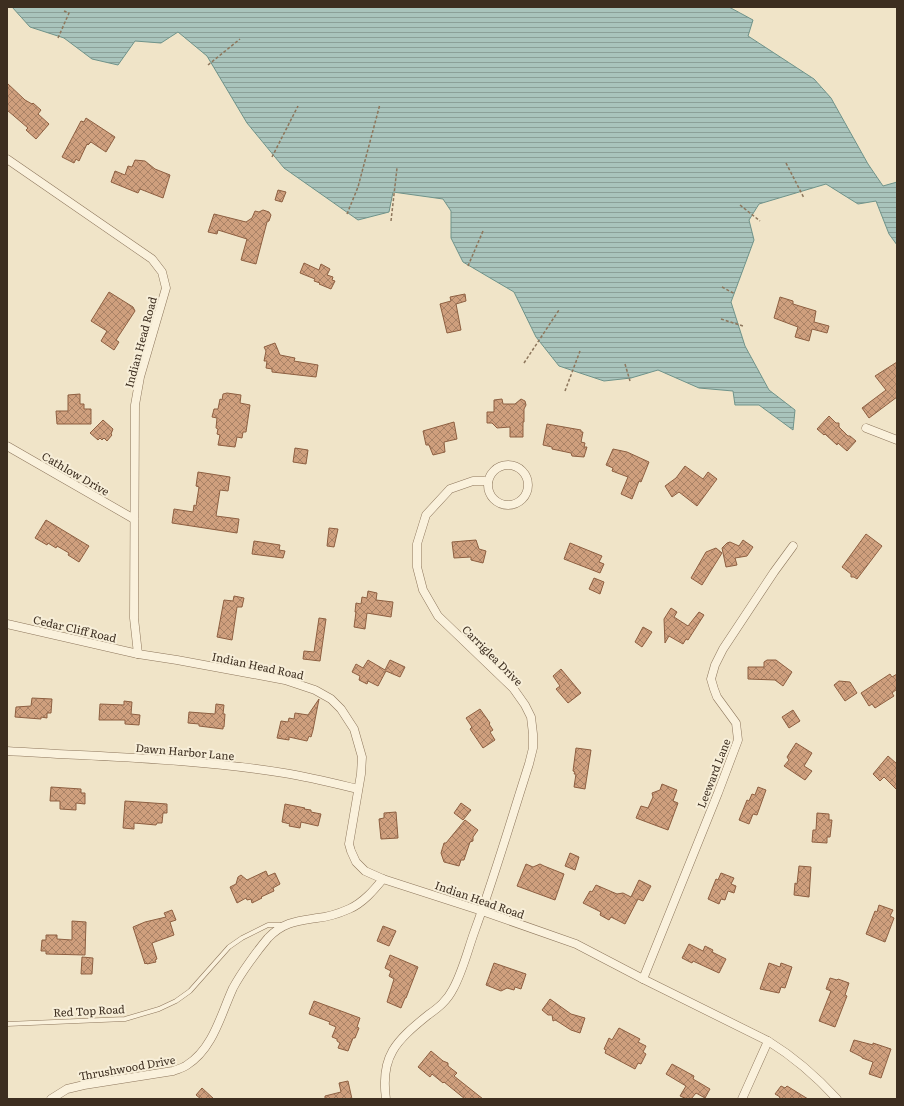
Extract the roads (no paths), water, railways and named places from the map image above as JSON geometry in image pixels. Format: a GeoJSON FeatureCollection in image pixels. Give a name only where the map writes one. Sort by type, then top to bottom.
{"type":"FeatureCollection","features":[{"type":"Feature","properties":{"kind":"street","name":"Indian Head Road"},"geometry":{"type":"LineString","coordinates":[[7,159],[152,260],[162,272],[166,288],[140,377],[135,405],[134,618],[138,654],[285,680],[315,690],[331,699],[349,719],[359,743],[362,758],[361,774],[349,844],[356,862],[365,871],[383,879],[482,911],[576,944],[643,979],[768,1040],[808,1069],[837,1099]]}},
{"type":"Feature","properties":{"kind":"street"},"geometry":{"type":"LineString","coordinates":[[866,428],[897,440]]}},
{"type":"Feature","properties":{"kind":"street","name":"Cathlow Drive"},"geometry":{"type":"LineString","coordinates":[[7,446],[134,519]]}},
{"type":"Feature","properties":{"kind":"street"},"geometry":{"type":"LineString","coordinates":[[507,465],[516,467],[523,472],[527,479],[528,488],[525,496],[518,502],[505,505],[494,499],[489,491],[488,482],[492,474],[498,468],[507,465]]}},
{"type":"Feature","properties":{"kind":"street","name":"Carriglea Drive"},"geometry":{"type":"LineString","coordinates":[[386,1099],[384,1073],[388,1058],[405,1035],[445,1001],[453,989],[482,911],[529,764],[532,748],[533,734],[531,717],[525,705],[513,688],[438,616],[423,590],[419,579],[417,544],[426,515],[450,489],[473,481],[484,480],[488,482]]}},
{"type":"Feature","properties":{"kind":"street","name":"Leeward Lane"},"geometry":{"type":"LineString","coordinates":[[643,979],[738,740],[736,723],[717,698],[714,689],[711,679],[715,665],[723,649],[793,546]]}},
{"type":"Feature","properties":{"kind":"street","name":"Cedar Cliff Road"},"geometry":{"type":"LineString","coordinates":[[7,624],[138,654]]}},
{"type":"Feature","properties":{"kind":"street","name":"Dawn Harbor Lane"},"geometry":{"type":"LineString","coordinates":[[7,751],[118,756],[211,764],[284,773],[358,789]]}},
{"type":"Feature","properties":{"kind":"street","name":"Thrushwood Drive"},"geometry":{"type":"LineString","coordinates":[[51,1099],[67,1089],[173,1071],[186,1066],[200,1054],[209,1042],[234,987],[274,932],[285,924],[299,920],[318,918],[350,909],[359,904],[383,879]]}},
{"type":"Feature","properties":{"kind":"street"},"geometry":{"type":"LineString","coordinates":[[742,1099],[768,1040]]}},
{"type":"Feature","properties":{"kind":"lane","name":"Red Top Road"},"geometry":{"type":"LineString","coordinates":[[7,1024],[125,1019],[159,1009],[176,1001],[190,991],[229,947],[242,938],[268,925],[285,924]]}},
{"type":"Feature","properties":{"kind":"water"},"geometry":{"type":"Polygon","coordinates":[[[12,7],[729,7],[753,20],[748,36],[814,79],[831,98],[868,164],[883,186],[897,182],[897,245],[889,234],[876,201],[858,204],[826,184],[759,204],[749,220],[754,240],[731,302],[745,346],[769,390],[795,410],[793,430],[759,405],[735,405],[733,391],[699,388],[658,370],[631,378],[604,381],[559,366],[536,337],[514,292],[463,262],[451,238],[451,211],[443,199],[393,192],[389,212],[358,220],[284,168],[247,123],[207,56],[178,32],[161,43],[135,41],[118,65],[92,59],[64,38],[30,27],[12,7]]]}}]}
